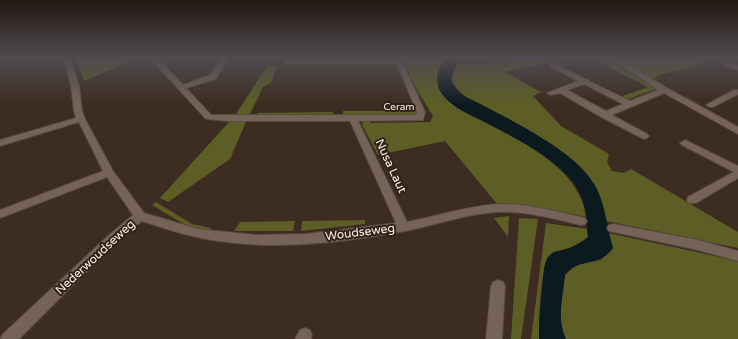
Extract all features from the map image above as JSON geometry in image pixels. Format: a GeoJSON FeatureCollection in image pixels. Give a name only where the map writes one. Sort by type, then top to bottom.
{"type":"FeatureCollection","features":[{"type":"Feature","properties":{"kind":"street","name":"Nederwoudseweg"},"geometry":{"type":"LineString","coordinates":[[8,339],[124,228],[140,216],[108,172],[81,118],[78,111],[75,86],[72,74]]}},
{"type":"Feature","properties":{"kind":"street","name":"Ceram"},"geometry":{"type":"LineString","coordinates":[[169,74],[209,117],[420,118],[421,112],[405,74]]}},
{"type":"Feature","properties":{"kind":"street"},"geometry":{"type":"LineString","coordinates":[[183,87],[213,77],[215,74]]}},
{"type":"Feature","properties":{"kind":"street"},"geometry":{"type":"LineString","coordinates":[[568,74],[629,104]]}},
{"type":"Feature","properties":{"kind":"street"},"geometry":{"type":"LineString","coordinates":[[638,74],[664,90],[738,131]]}},
{"type":"Feature","properties":{"kind":"street"},"geometry":{"type":"LineString","coordinates":[[551,93],[583,82]]}},
{"type":"Feature","properties":{"kind":"street"},"geometry":{"type":"LineString","coordinates":[[561,90],[644,136]]}},
{"type":"Feature","properties":{"kind":"street"},"geometry":{"type":"LineString","coordinates":[[604,115],[664,90]]}},
{"type":"Feature","properties":{"kind":"street"},"geometry":{"type":"LineString","coordinates":[[710,104],[729,96],[738,96]]}},
{"type":"Feature","properties":{"kind":"street"},"geometry":{"type":"LineString","coordinates":[[0,143],[81,118]]}},
{"type":"Feature","properties":{"kind":"street","name":"Nusa Laut"},"geometry":{"type":"LineString","coordinates":[[353,118],[404,227]]}},
{"type":"Feature","properties":{"kind":"street"},"geometry":{"type":"LineString","coordinates":[[685,143],[738,170]]}},
{"type":"Feature","properties":{"kind":"street"},"geometry":{"type":"LineString","coordinates":[[0,214],[108,172]]}},
{"type":"Feature","properties":{"kind":"street"},"geometry":{"type":"LineString","coordinates":[[692,200],[733,182],[738,174]]}},
{"type":"Feature","properties":{"kind":"street","name":"Woudseweg"},"geometry":{"type":"LineString","coordinates":[[140,216],[159,224],[207,235],[246,240],[294,240],[404,227],[500,208],[528,210],[581,221]]}},
{"type":"Feature","properties":{"kind":"street"},"geometry":{"type":"LineString","coordinates":[[614,228],[738,256]]}},
{"type":"Feature","properties":{"kind":"street"},"geometry":{"type":"LineString","coordinates":[[494,339],[498,286]]}},
{"type":"Feature","properties":{"kind":"shaded area"},"geometry":{"type":"Polygon","coordinates":[[[81,74],[101,74],[84,81],[81,74]]]}},
{"type":"Feature","properties":{"kind":"shaded area"},"geometry":{"type":"Polygon","coordinates":[[[262,74],[274,74],[271,83],[263,87],[250,114],[236,114],[262,74]]]}},
{"type":"Feature","properties":{"kind":"shaded area"},"geometry":{"type":"Polygon","coordinates":[[[409,74],[438,74],[439,90],[463,111],[522,142],[551,161],[574,185],[582,200],[587,217],[514,204],[497,204],[445,141],[378,155],[362,125],[364,121],[369,120],[370,123],[430,122],[433,116],[409,74]]]}},
{"type":"Feature","properties":{"kind":"shaded area"},"geometry":{"type":"Polygon","coordinates":[[[438,74],[453,74],[452,81],[463,95],[517,123],[556,147],[573,160],[587,174],[597,189],[613,248],[601,258],[576,266],[570,269],[565,275],[561,324],[566,339],[539,339],[544,269],[547,258],[552,253],[572,247],[588,237],[585,208],[581,195],[573,182],[564,172],[543,155],[508,134],[462,111],[446,99],[439,89],[437,80],[438,74]]]}},
{"type":"Feature","properties":{"kind":"shaded area"},"geometry":{"type":"Polygon","coordinates":[[[508,74],[541,92],[533,96],[561,126],[609,154],[607,162],[612,171],[624,173],[631,169],[738,232],[738,248],[606,221],[596,189],[590,178],[578,164],[542,139],[460,92],[452,83],[452,75],[508,74]]]}},
{"type":"Feature","properties":{"kind":"shaded area"},"geometry":{"type":"Polygon","coordinates":[[[622,74],[631,74],[655,89],[626,100],[620,97],[648,87],[622,74]]]}},
{"type":"Feature","properties":{"kind":"shaded area"},"geometry":{"type":"Polygon","coordinates":[[[645,74],[663,74],[662,74],[653,79],[645,74]]]}},
{"type":"Feature","properties":{"kind":"shaded area"},"geometry":{"type":"Polygon","coordinates":[[[343,111],[416,111],[416,114],[343,115],[343,111]]]}},
{"type":"Feature","properties":{"kind":"shaded area"},"geometry":{"type":"Polygon","coordinates":[[[333,112],[332,115],[256,116],[258,113],[333,112]]]}},
{"type":"Feature","properties":{"kind":"shaded area"},"geometry":{"type":"Polygon","coordinates":[[[229,122],[246,122],[230,159],[168,202],[160,198],[229,122]]]}},
{"type":"Feature","properties":{"kind":"shaded area"},"geometry":{"type":"Polygon","coordinates":[[[156,202],[192,224],[211,228],[210,231],[189,227],[152,205],[156,202]]]}},
{"type":"Feature","properties":{"kind":"shaded area"},"geometry":{"type":"Polygon","coordinates":[[[509,216],[508,237],[494,218],[509,216]]]}},
{"type":"Feature","properties":{"kind":"shaded area"},"geometry":{"type":"Polygon","coordinates":[[[519,218],[538,219],[521,339],[511,339],[519,218]]]}},
{"type":"Feature","properties":{"kind":"shaded area"},"geometry":{"type":"Polygon","coordinates":[[[365,220],[365,224],[301,231],[302,221],[365,220]]]}},
{"type":"Feature","properties":{"kind":"shaded area"},"geometry":{"type":"Polygon","coordinates":[[[295,221],[293,231],[234,231],[240,222],[295,221]]]}},
{"type":"Feature","properties":{"kind":"shaded area"},"geometry":{"type":"Polygon","coordinates":[[[546,223],[587,229],[588,237],[573,247],[552,253],[548,259],[544,269],[542,281],[539,339],[531,339],[546,223]]]}},
{"type":"Feature","properties":{"kind":"shaded area"},"geometry":{"type":"Polygon","coordinates":[[[608,233],[738,261],[738,339],[566,339],[561,324],[565,275],[576,265],[601,260],[613,248],[608,233]]]}}]}
